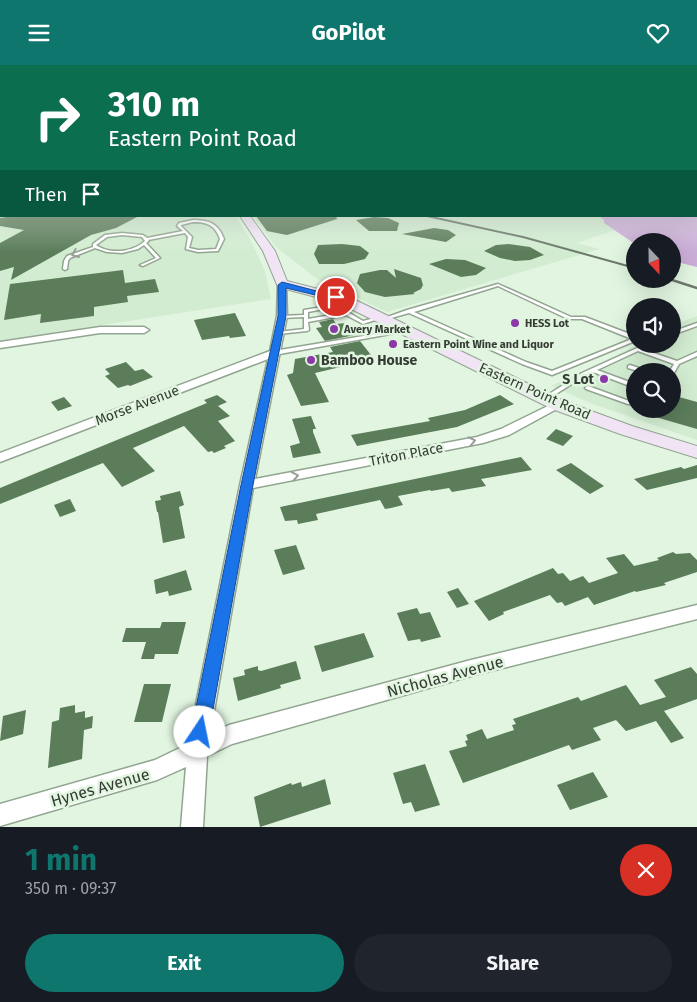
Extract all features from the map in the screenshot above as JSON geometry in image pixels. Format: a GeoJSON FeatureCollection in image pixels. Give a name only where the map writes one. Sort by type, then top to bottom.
{"type":"FeatureCollection","features":[{"type":"Feature","properties":{"kind":"main road"},"geometry":{"type":"LineString","coordinates":[[246,217],[269,251],[282,285]]}},
{"type":"Feature","properties":{"kind":"main road","name":"Eastern Point Road"},"geometry":{"type":"LineString","coordinates":[[282,285],[324,294],[348,310],[382,318],[552,401],[626,430],[697,452]]}},
{"type":"Feature","properties":{"kind":"street"},"geometry":{"type":"LineString","coordinates":[[192,827],[196,751],[247,485],[282,317],[282,285]]}},
{"type":"Feature","properties":{"kind":"street"},"geometry":{"type":"LineString","coordinates":[[0,345],[100,330],[144,330]]}},
{"type":"Feature","properties":{"kind":"street","name":"Morse Avenue"},"geometry":{"type":"LineString","coordinates":[[0,458],[274,353]]}},
{"type":"Feature","properties":{"kind":"street","name":"Triton Place"},"geometry":{"type":"LineString","coordinates":[[247,485],[479,440],[505,432],[552,401]]}},
{"type":"Feature","properties":{"kind":"street","name":"Nicholas Avenue"},"geometry":{"type":"LineString","coordinates":[[196,751],[229,735],[471,668],[697,612]]}},
{"type":"Feature","properties":{"kind":"street","name":"Hynes Avenue"},"geometry":{"type":"LineString","coordinates":[[0,815],[157,770],[196,751]]}},
{"type":"Feature","properties":{"kind":"lane"},"geometry":{"type":"LineString","coordinates":[[204,221],[209,222],[218,229],[222,239],[217,250],[191,251],[187,248],[190,237],[186,232],[179,226],[180,224],[204,221]]}},
{"type":"Feature","properties":{"kind":"lane"},"geometry":{"type":"LineString","coordinates":[[95,247],[96,242],[114,235],[138,234],[147,239],[186,232]]}},
{"type":"Feature","properties":{"kind":"lane"},"geometry":{"type":"LineString","coordinates":[[145,244],[147,239]]}},
{"type":"Feature","properties":{"kind":"lane"},"geometry":{"type":"LineString","coordinates":[[65,269],[68,257],[95,247],[106,251],[123,251],[145,244]]}},
{"type":"Feature","properties":{"kind":"lane"},"geometry":{"type":"LineString","coordinates":[[142,265],[158,258],[145,244]]}},
{"type":"Feature","properties":{"kind":"lane"},"geometry":{"type":"LineString","coordinates":[[382,318],[498,285],[570,318],[583,318],[626,335]]}},
{"type":"Feature","properties":{"kind":"lane"},"geometry":{"type":"LineString","coordinates":[[278,333],[307,330],[306,311],[329,307],[348,310]]}},
{"type":"Feature","properties":{"kind":"lane"},"geometry":{"type":"LineString","coordinates":[[282,317],[306,318],[348,310]]}},
{"type":"Feature","properties":{"kind":"lane"},"geometry":{"type":"LineString","coordinates":[[409,311],[524,363],[552,373],[626,343]]}},
{"type":"Feature","properties":{"kind":"lane"},"geometry":{"type":"LineString","coordinates":[[681,330],[697,324]]}},
{"type":"Feature","properties":{"kind":"lane"},"geometry":{"type":"LineString","coordinates":[[274,353],[406,330]]}},
{"type":"Feature","properties":{"kind":"lane"},"geometry":{"type":"LineString","coordinates":[[552,401],[592,370],[629,353]]}},
{"type":"Feature","properties":{"kind":"lane"},"geometry":{"type":"LineString","coordinates":[[649,353],[678,363],[696,356]]}},
{"type":"Feature","properties":{"kind":"lane"},"geometry":{"type":"LineString","coordinates":[[592,370],[626,383]]}},
{"type":"Feature","properties":{"kind":"lane"},"geometry":{"type":"LineString","coordinates":[[588,389],[626,402]]}},
{"type":"Feature","properties":{"kind":"shaded area"},"geometry":{"type":"Polygon","coordinates":[[[0,217],[236,217],[249,237],[265,271],[271,299],[0,341],[0,217]]]}},
{"type":"Feature","properties":{"kind":"shaded area"},"geometry":{"type":"Polygon","coordinates":[[[254,217],[600,217],[604,220],[604,223],[615,230],[577,243],[599,249],[387,312],[316,278],[276,247],[254,217]]]}},
{"type":"Feature","properties":{"kind":"shaded area"},"geometry":{"type":"Polygon","coordinates":[[[600,217],[697,217],[697,267],[681,263],[681,233],[626,233],[626,238],[604,223],[604,220],[600,217]]]}},
{"type":"Feature","properties":{"kind":"shaded area"},"geometry":{"type":"Polygon","coordinates":[[[697,316],[697,440],[633,418],[681,418],[681,363],[626,363],[626,415],[551,386],[626,351],[626,353],[681,353],[681,322],[697,316]]]}},
{"type":"Feature","properties":{"kind":"building"},"geometry":{"type":"Polygon","coordinates":[[[137,217],[116,228],[91,235],[11,280],[14,267],[0,271],[0,243],[24,230],[0,226],[0,218],[137,217]]]}},
{"type":"Feature","properties":{"kind":"building"},"geometry":{"type":"Polygon","coordinates":[[[257,217],[336,217],[337,219],[287,235],[267,231],[257,217]]]}},
{"type":"Feature","properties":{"kind":"building"},"geometry":{"type":"Polygon","coordinates":[[[374,217],[388,218],[399,223],[397,231],[369,231],[356,220],[374,217]]]}},
{"type":"Feature","properties":{"kind":"building"},"geometry":{"type":"Polygon","coordinates":[[[434,228],[448,230],[456,235],[446,242],[402,234],[434,228]]]}},
{"type":"Feature","properties":{"kind":"building"},"geometry":{"type":"Polygon","coordinates":[[[342,244],[360,246],[369,253],[365,259],[344,264],[319,264],[314,254],[318,245],[342,244]]]}},
{"type":"Feature","properties":{"kind":"building"},"geometry":{"type":"Polygon","coordinates":[[[509,244],[530,247],[544,255],[530,260],[515,261],[500,258],[484,251],[496,245],[509,244]]]}},
{"type":"Feature","properties":{"kind":"building"},"geometry":{"type":"Polygon","coordinates":[[[446,259],[465,260],[486,268],[476,275],[461,277],[429,264],[446,259]]]}},
{"type":"Feature","properties":{"kind":"building"},"geometry":{"type":"Polygon","coordinates":[[[394,269],[421,278],[423,285],[421,289],[413,293],[415,294],[385,297],[365,292],[357,283],[360,274],[380,270],[387,270],[396,278],[394,269]]]}},
{"type":"Feature","properties":{"kind":"building"},"geometry":{"type":"Polygon","coordinates":[[[123,270],[125,283],[155,279],[159,292],[127,296],[128,302],[94,307],[94,316],[40,323],[41,314],[4,320],[10,284],[123,270]]]}},
{"type":"Feature","properties":{"kind":"building"},"geometry":{"type":"Polygon","coordinates":[[[235,313],[246,336],[230,338],[229,336],[202,340],[194,320],[235,313]]]}},
{"type":"Feature","properties":{"kind":"building"},"geometry":{"type":"Polygon","coordinates":[[[333,319],[336,324],[346,323],[355,335],[325,341],[316,328],[322,327],[319,322],[333,319]]]}},
{"type":"Feature","properties":{"kind":"building"},"geometry":{"type":"Polygon","coordinates":[[[360,341],[371,355],[363,357],[366,361],[315,373],[329,402],[301,406],[287,375],[293,373],[295,359],[333,352],[330,347],[360,341]]]}},
{"type":"Feature","properties":{"kind":"building"},"geometry":{"type":"Polygon","coordinates":[[[126,362],[135,371],[143,369],[153,377],[130,386],[118,388],[105,376],[110,374],[105,369],[126,362]]]}},
{"type":"Feature","properties":{"kind":"building"},"geometry":{"type":"Polygon","coordinates":[[[217,395],[227,402],[218,406],[230,416],[218,421],[235,441],[224,446],[226,448],[214,453],[212,451],[208,452],[184,426],[133,448],[155,471],[122,487],[103,463],[0,504],[0,488],[207,403],[204,400],[217,395]]]}},
{"type":"Feature","properties":{"kind":"building"},"geometry":{"type":"Polygon","coordinates":[[[500,395],[514,404],[457,427],[357,446],[351,435],[430,421],[428,418],[465,410],[500,395]]]}},
{"type":"Feature","properties":{"kind":"building"},"geometry":{"type":"Polygon","coordinates":[[[64,397],[72,406],[58,411],[51,402],[64,397]]]}},
{"type":"Feature","properties":{"kind":"building"},"geometry":{"type":"Polygon","coordinates":[[[681,398],[697,402],[697,429],[659,418],[681,418],[681,398]]]}},
{"type":"Feature","properties":{"kind":"building"},"geometry":{"type":"Polygon","coordinates":[[[311,416],[316,429],[313,429],[313,432],[321,453],[293,458],[290,446],[300,443],[292,419],[311,416]]]}},
{"type":"Feature","properties":{"kind":"building"},"geometry":{"type":"Polygon","coordinates":[[[556,429],[573,436],[563,446],[546,439],[556,429]]]}},
{"type":"Feature","properties":{"kind":"building"},"geometry":{"type":"Polygon","coordinates":[[[521,457],[532,470],[481,479],[486,486],[452,492],[449,488],[430,490],[398,496],[403,505],[391,508],[385,509],[380,500],[316,514],[318,520],[298,524],[297,520],[285,521],[280,507],[521,457]]]}},
{"type":"Feature","properties":{"kind":"building"},"geometry":{"type":"Polygon","coordinates":[[[571,463],[604,486],[590,494],[556,470],[571,463]]]}},
{"type":"Feature","properties":{"kind":"building"},"geometry":{"type":"Polygon","coordinates":[[[697,465],[697,478],[647,490],[634,479],[681,467],[684,469],[697,465]]]}},
{"type":"Feature","properties":{"kind":"building"},"geometry":{"type":"Polygon","coordinates":[[[180,491],[184,505],[179,507],[185,538],[163,543],[155,501],[161,500],[160,496],[180,491]]]}},
{"type":"Feature","properties":{"kind":"building"},"geometry":{"type":"Polygon","coordinates":[[[70,499],[76,511],[60,517],[54,505],[70,499]]]}},
{"type":"Feature","properties":{"kind":"building"},"geometry":{"type":"Polygon","coordinates":[[[296,545],[305,569],[283,575],[274,550],[296,545]]]}},
{"type":"Feature","properties":{"kind":"building"},"geometry":{"type":"Polygon","coordinates":[[[673,552],[676,554],[690,553],[697,560],[697,572],[664,583],[666,585],[635,591],[594,605],[588,597],[565,606],[562,602],[557,603],[550,595],[503,612],[504,614],[489,621],[474,601],[553,568],[558,574],[563,573],[570,581],[583,576],[589,583],[618,573],[606,558],[624,554],[634,566],[659,560],[657,558],[673,552]]]}},
{"type":"Feature","properties":{"kind":"building"},"geometry":{"type":"Polygon","coordinates":[[[186,570],[192,590],[169,596],[168,591],[156,594],[154,580],[186,570]]]}},
{"type":"Feature","properties":{"kind":"building"},"geometry":{"type":"Polygon","coordinates":[[[458,588],[469,604],[457,608],[447,592],[458,588]]]}},
{"type":"Feature","properties":{"kind":"building"},"geometry":{"type":"Polygon","coordinates":[[[417,608],[420,614],[430,612],[441,637],[421,642],[420,639],[408,641],[397,613],[417,608]]]}},
{"type":"Feature","properties":{"kind":"building"},"geometry":{"type":"Polygon","coordinates":[[[162,622],[186,622],[178,654],[155,654],[154,659],[141,659],[146,642],[122,642],[126,628],[160,628],[162,622]]]}},
{"type":"Feature","properties":{"kind":"building"},"geometry":{"type":"Polygon","coordinates":[[[364,633],[374,657],[322,672],[314,646],[364,633]]]}},
{"type":"Feature","properties":{"kind":"building"},"geometry":{"type":"Polygon","coordinates":[[[296,661],[301,679],[280,685],[281,688],[238,701],[233,678],[245,675],[244,670],[258,666],[258,670],[261,671],[296,661]]]}},
{"type":"Feature","properties":{"kind":"building"},"geometry":{"type":"Polygon","coordinates":[[[691,667],[697,674],[697,699],[664,711],[684,738],[671,743],[656,721],[626,731],[616,720],[593,728],[601,740],[572,750],[569,745],[463,783],[449,751],[467,746],[465,741],[468,740],[466,735],[482,729],[487,739],[514,730],[512,725],[516,724],[513,719],[578,697],[581,701],[626,685],[640,705],[666,697],[654,680],[691,667]]]}},
{"type":"Feature","properties":{"kind":"building"},"geometry":{"type":"Polygon","coordinates":[[[144,684],[171,684],[162,722],[134,722],[144,684]]]}},
{"type":"Feature","properties":{"kind":"building"},"geometry":{"type":"Polygon","coordinates":[[[75,705],[75,713],[85,711],[85,718],[93,716],[92,728],[84,730],[82,759],[48,768],[52,722],[59,720],[60,708],[75,705]]]}},
{"type":"Feature","properties":{"kind":"building"},"geometry":{"type":"Polygon","coordinates":[[[26,710],[23,734],[0,741],[3,716],[26,710]]]}},
{"type":"Feature","properties":{"kind":"building"},"geometry":{"type":"Polygon","coordinates":[[[425,764],[440,805],[415,812],[411,802],[403,804],[393,773],[425,764]]]}},
{"type":"Feature","properties":{"kind":"building"},"geometry":{"type":"Polygon","coordinates":[[[593,772],[608,797],[570,810],[557,785],[593,772]]]}},
{"type":"Feature","properties":{"kind":"building"},"geometry":{"type":"Polygon","coordinates":[[[325,779],[331,804],[260,827],[254,797],[291,783],[292,785],[301,782],[302,787],[325,779]]]}},
{"type":"Feature","properties":{"kind":"railway"},"geometry":{"type":"LineString","coordinates":[[432,217],[523,237],[626,266]]}},
{"type":"Feature","properties":{"kind":"railway"},"geometry":{"type":"LineString","coordinates":[[681,283],[697,288]]}},
{"type":"Feature","properties":{"kind":"place","name":"HESS Lot"},"geometry":{"type":"Point","coordinates":[515,323]}},
{"type":"Feature","properties":{"kind":"place","name":"Avery Market"},"geometry":{"type":"Point","coordinates":[334,329]}},
{"type":"Feature","properties":{"kind":"place","name":"Eastern Point Wine and Liquor"},"geometry":{"type":"Point","coordinates":[393,344]}},
{"type":"Feature","properties":{"kind":"place","name":"Bamboo House"},"geometry":{"type":"Point","coordinates":[311,360]}},
{"type":"Feature","properties":{"kind":"place","name":"S Lot"},"geometry":{"type":"Point","coordinates":[604,379]}},
{"type":"Feature","properties":{"kind":"route"},"geometry":{"type":"LineString","coordinates":[[200,732],[247,485],[282,316],[282,285],[303,288],[336,297]]}}]}
